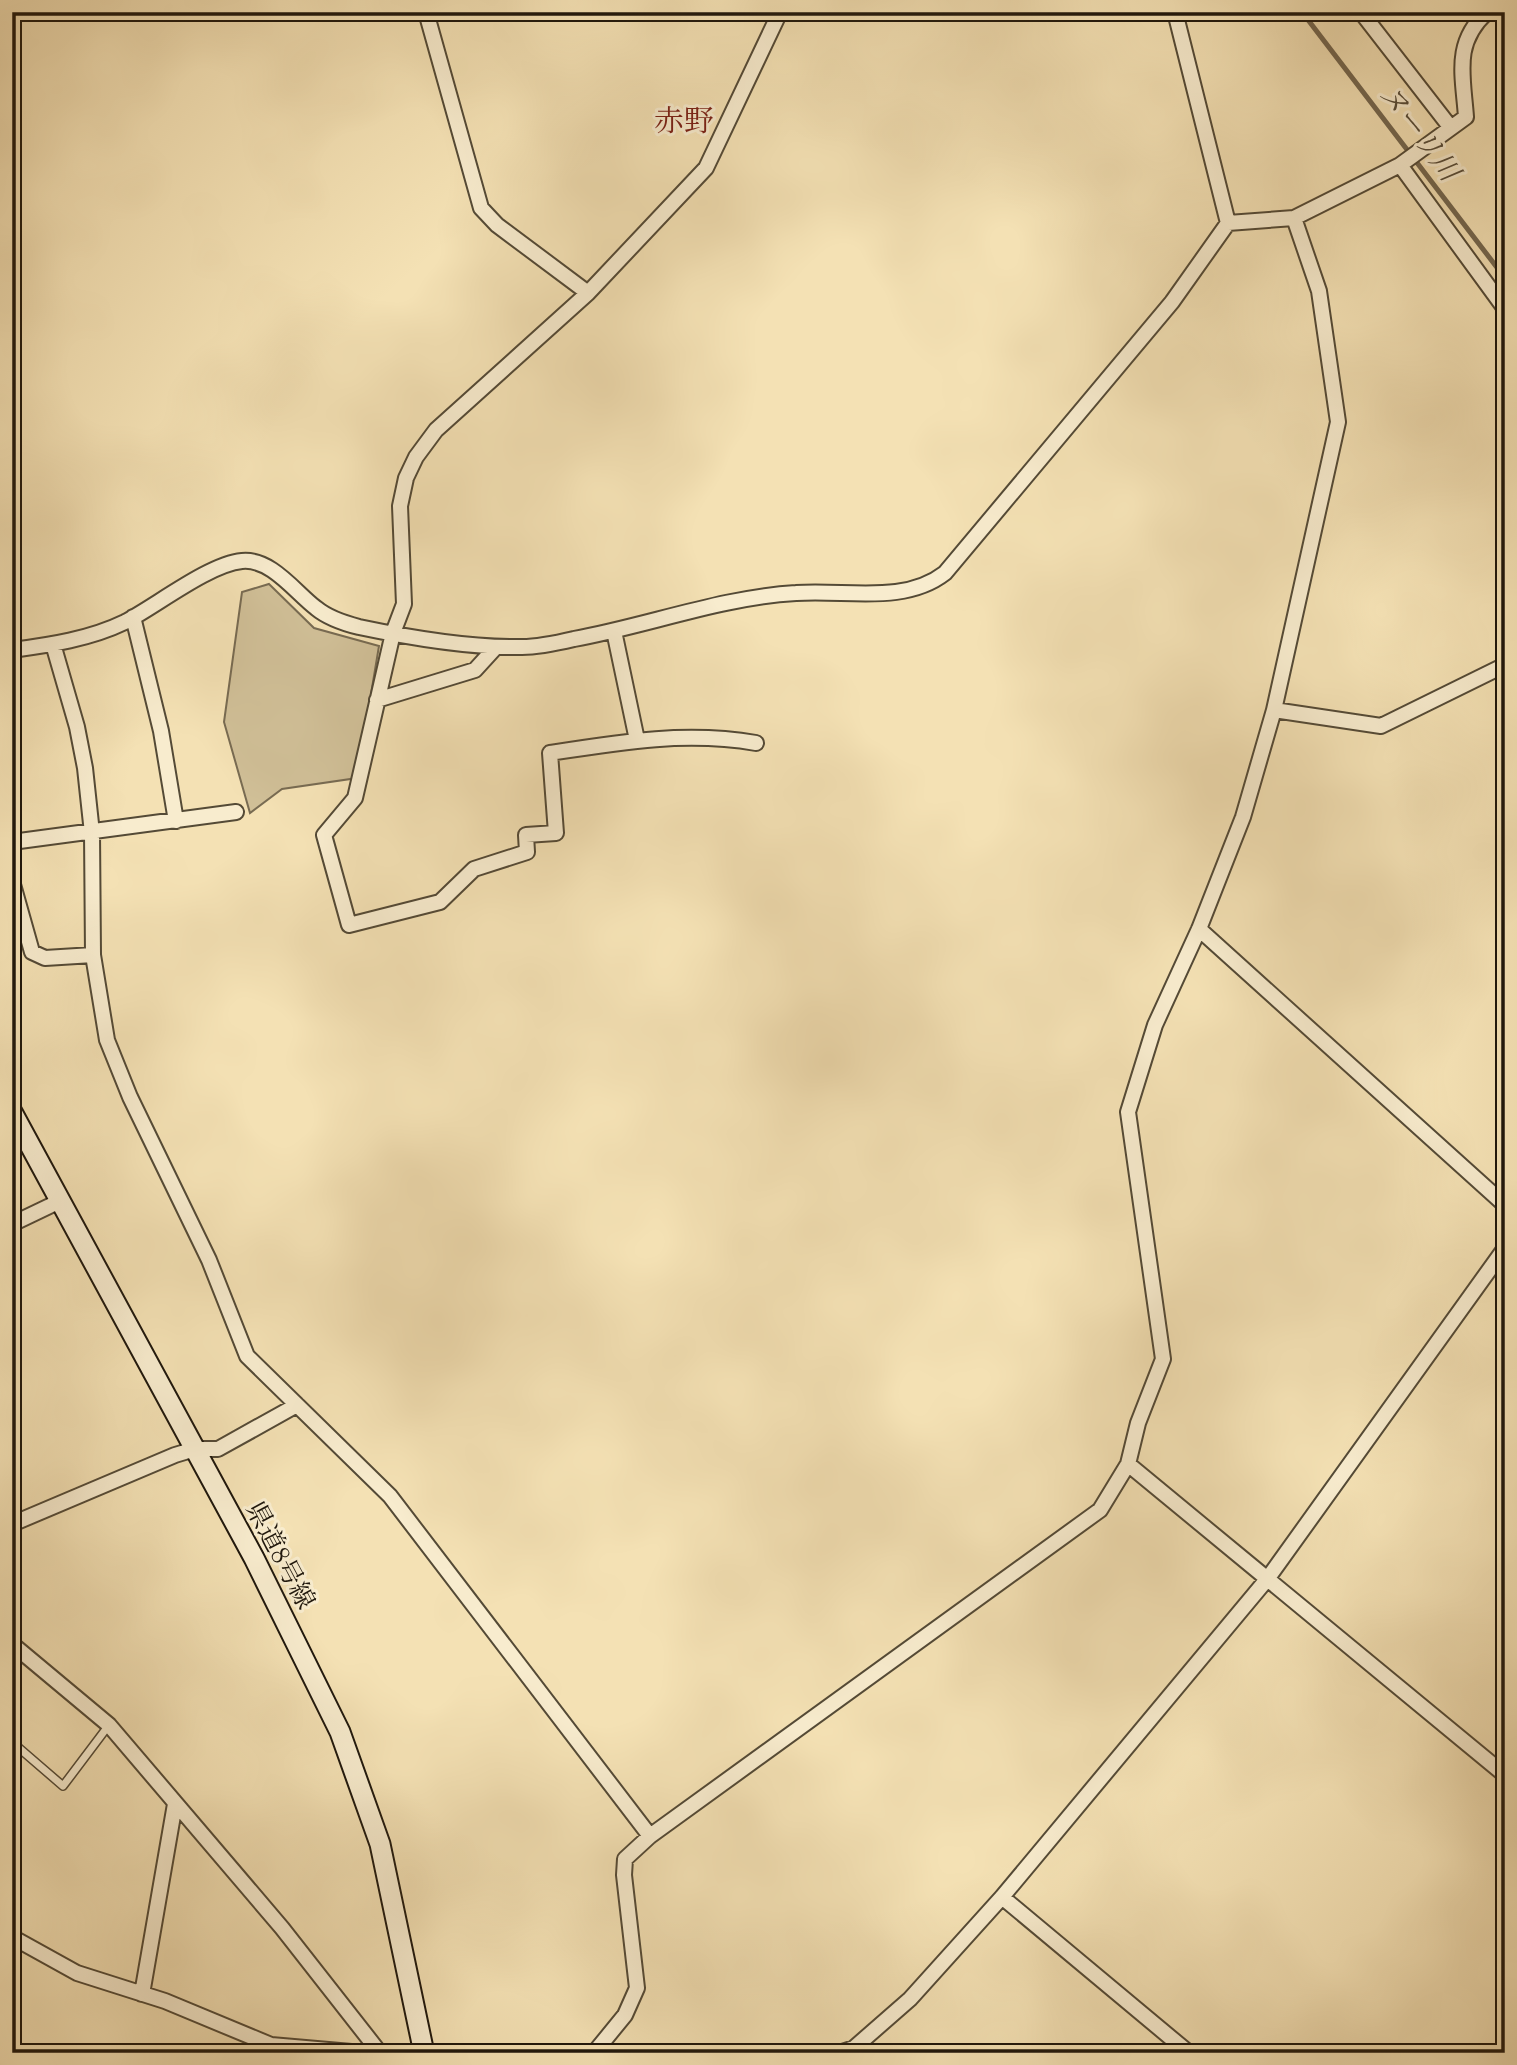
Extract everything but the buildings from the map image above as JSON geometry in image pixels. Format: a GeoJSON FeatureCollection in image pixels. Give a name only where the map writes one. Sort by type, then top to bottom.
{"type":"FeatureCollection","features":[{"type":"Feature","properties":{"kind":"main road","name":"県道8号線"},"geometry":{"type":"LineString","coordinates":[[12,1112],[195,1449],[341,1732],[380,1844],[396,1904],[424,2053]]}},
{"type":"Feature","properties":{"kind":"street"},"geometry":{"type":"LineString","coordinates":[[426,12],[481,208],[497,225],[587,293]]}},
{"type":"Feature","properties":{"kind":"street"},"geometry":{"type":"LineString","coordinates":[[756,743],[696,736],[637,740],[550,753],[556,833],[526,835],[527,852],[474,869],[440,902],[349,925],[324,835],[355,798],[393,633],[406,597],[400,506],[406,478],[416,457],[436,430],[587,293],[706,168],[780,12]]}},
{"type":"Feature","properties":{"kind":"street"},"geometry":{"type":"LineString","coordinates":[[12,650],[53,645],[104,630],[133,617],[218,569],[248,561],[268,569],[333,619],[393,633],[496,647],[547,645],[772,595],[916,590],[936,580],[1172,302],[1228,223],[1175,12]]}},
{"type":"Feature","properties":{"kind":"street"},"geometry":{"type":"LineString","coordinates":[[1361,12],[1448,130]]}},
{"type":"Feature","properties":{"kind":"street"},"geometry":{"type":"LineString","coordinates":[[1228,223],[1294,218],[1405,162],[1466,117],[1462,58],[1471,27],[1487,12]]}},
{"type":"Feature","properties":{"kind":"street"},"geometry":{"type":"LineString","coordinates":[[1405,162],[1505,309]]}},
{"type":"Feature","properties":{"kind":"street"},"geometry":{"type":"LineString","coordinates":[[594,2053],[625,2015],[637,1988],[624,1875],[625,1859],[650,1836],[1100,1510],[1128,1464],[1138,1423],[1163,1359],[1128,1112],[1155,1025],[1199,929],[1243,817],[1274,710],[1338,422],[1319,291],[1294,218]]}},
{"type":"Feature","properties":{"kind":"street"},"geometry":{"type":"LineString","coordinates":[[133,617],[161,731],[176,821]]}},
{"type":"Feature","properties":{"kind":"street"},"geometry":{"type":"LineString","coordinates":[[614,631],[637,740]]}},
{"type":"Feature","properties":{"kind":"street"},"geometry":{"type":"LineString","coordinates":[[53,645],[81,746],[92,833],[93,955],[107,1040],[130,1097],[208,1260],[247,1356],[390,1496],[650,1836]]}},
{"type":"Feature","properties":{"kind":"street"},"geometry":{"type":"LineString","coordinates":[[377,700],[475,670],[496,647]]}},
{"type":"Feature","properties":{"kind":"street"},"geometry":{"type":"LineString","coordinates":[[1274,710],[1381,726],[1505,665]]}},
{"type":"Feature","properties":{"kind":"street"},"geometry":{"type":"LineString","coordinates":[[12,842],[236,812]]}},
{"type":"Feature","properties":{"kind":"street"},"geometry":{"type":"LineString","coordinates":[[12,881],[32,952],[45,958],[93,955]]}},
{"type":"Feature","properties":{"kind":"street"},"geometry":{"type":"LineString","coordinates":[[1199,929],[1505,1205]]}},
{"type":"Feature","properties":{"kind":"street"},"geometry":{"type":"LineString","coordinates":[[12,1224],[60,1201]]}},
{"type":"Feature","properties":{"kind":"street"},"geometry":{"type":"LineString","coordinates":[[839,2053],[857,2050],[910,1998],[1002,1897],[1268,1578],[1505,1248]]}},
{"type":"Feature","properties":{"kind":"street"},"geometry":{"type":"LineString","coordinates":[[12,1524],[195,1449],[218,1449],[297,1405]]}},
{"type":"Feature","properties":{"kind":"street"},"geometry":{"type":"LineString","coordinates":[[1128,1464],[1505,1775]]}},
{"type":"Feature","properties":{"kind":"street"},"geometry":{"type":"LineString","coordinates":[[12,1644],[109,1725],[282,1928],[376,2049],[363,2053],[271,2045],[142,1994],[77,1973],[12,1937]]}},
{"type":"Feature","properties":{"kind":"street"},"geometry":{"type":"LineString","coordinates":[[142,1994],[175,1804]]}},
{"type":"Feature","properties":{"kind":"street"},"geometry":{"type":"LineString","coordinates":[[1002,1897],[1189,2053]]}},
{"type":"Feature","properties":{"kind":"lane"},"geometry":{"type":"LineString","coordinates":[[12,1742],[63,1786],[109,1725]]}},
{"type":"Feature","properties":{"kind":"shaded area"},"geometry":{"type":"Polygon","coordinates":[[[269,584],[314,628],[379,646],[357,778],[282,789],[250,813],[224,722],[242,592],[269,584]]]}},
{"type":"Feature","properties":{"kind":"waterway","name":"ヌーリ川"},"geometry":{"type":"LineString","coordinates":[[1302,12],[1505,278]]}},
{"type":"Feature","properties":{"kind":"district","name":"赤野"},"geometry":{"type":"Point","coordinates":[684,121]}}]}
